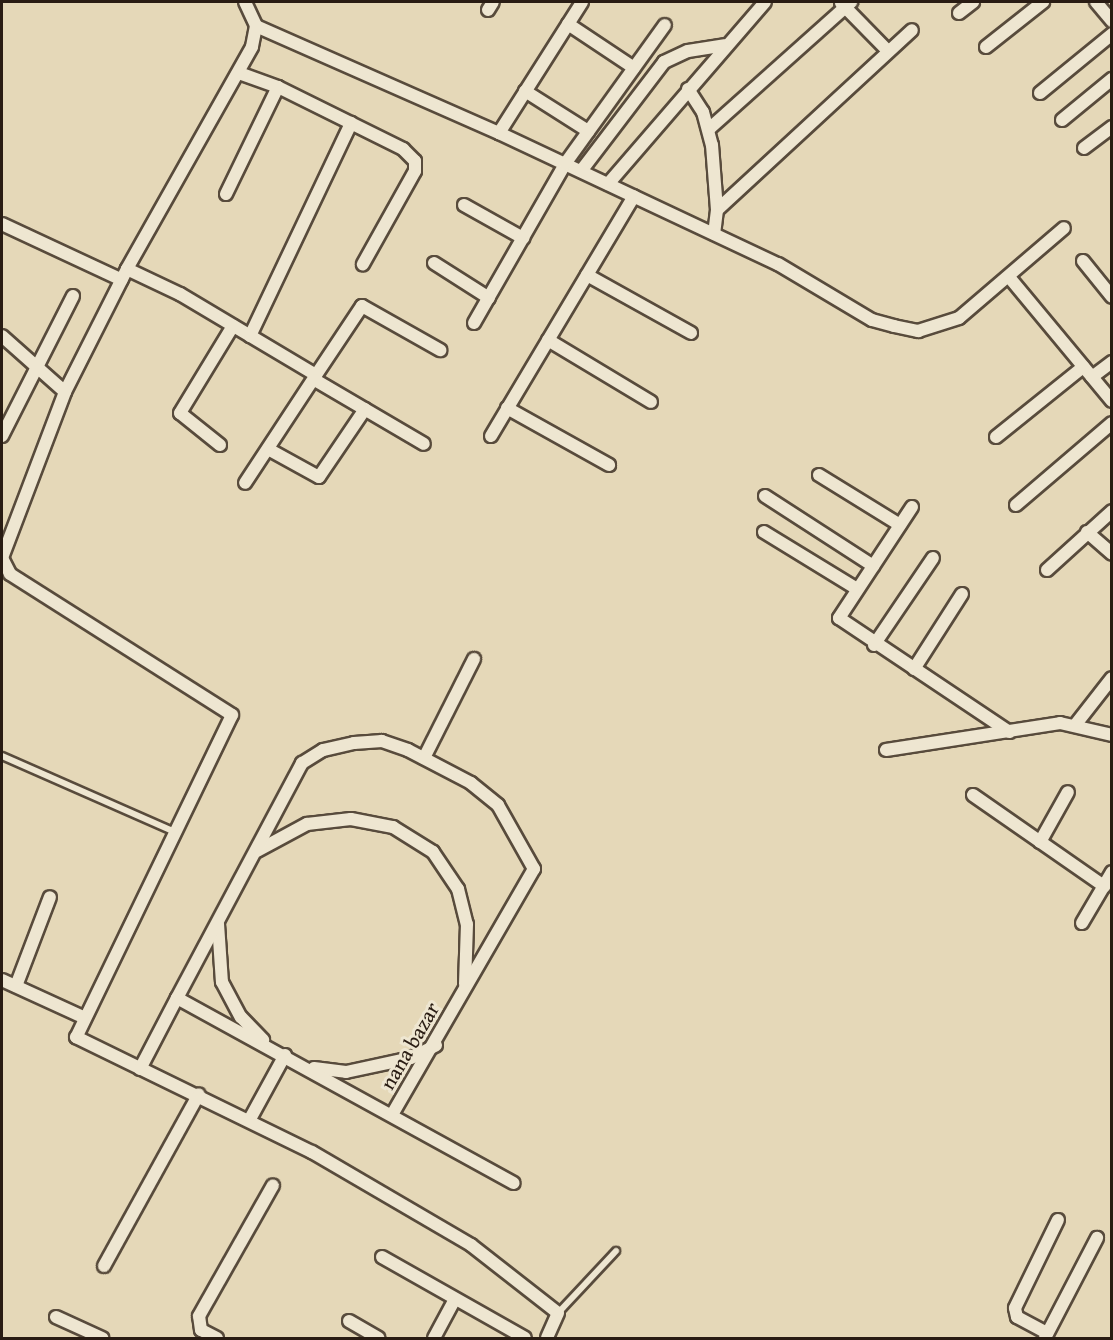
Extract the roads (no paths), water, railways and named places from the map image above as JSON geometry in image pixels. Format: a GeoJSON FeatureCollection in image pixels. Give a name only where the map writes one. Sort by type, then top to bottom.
{"type":"FeatureCollection","features":[{"type":"Feature","properties":{"kind":"street"},"geometry":{"type":"LineString","coordinates":[[245,2],[256,26],[499,133],[778,264],[872,320],[918,331],[959,318],[1009,278],[1064,228]]}},
{"type":"Feature","properties":{"kind":"street"},"geometry":{"type":"LineString","coordinates":[[499,133],[582,2]]}},
{"type":"Feature","properties":{"kind":"street"},"geometry":{"type":"LineString","coordinates":[[608,184],[725,45],[765,2]]}},
{"type":"Feature","properties":{"kind":"street"},"geometry":{"type":"LineString","coordinates":[[959,13],[973,2]]}},
{"type":"Feature","properties":{"kind":"street"},"geometry":{"type":"LineString","coordinates":[[986,47],[1043,2]]}},
{"type":"Feature","properties":{"kind":"street"},"geometry":{"type":"LineString","coordinates":[[1096,2],[1112,21]]}},
{"type":"Feature","properties":{"kind":"street"},"geometry":{"type":"LineString","coordinates":[[709,129],[846,3],[888,51]]}},
{"type":"Feature","properties":{"kind":"street"},"geometry":{"type":"LineString","coordinates":[[568,24],[634,68]]}},
{"type":"Feature","properties":{"kind":"street"},"geometry":{"type":"LineString","coordinates":[[474,323],[565,164],[665,25]]}},
{"type":"Feature","properties":{"kind":"street"},"geometry":{"type":"LineString","coordinates":[[256,26],[239,73],[124,275],[65,392],[2,558],[4,567],[232,715],[83,1017],[76,1037],[250,1119],[471,1245],[558,1312],[547,1338]]}},
{"type":"Feature","properties":{"kind":"street"},"geometry":{"type":"LineString","coordinates":[[717,210],[912,30]]}},
{"type":"Feature","properties":{"kind":"street"},"geometry":{"type":"LineString","coordinates":[[1040,93],[1112,34]]}},
{"type":"Feature","properties":{"kind":"street"},"geometry":{"type":"LineString","coordinates":[[580,171],[663,62],[688,51],[725,45]]}},
{"type":"Feature","properties":{"kind":"street"},"geometry":{"type":"LineString","coordinates":[[239,73],[278,87],[351,123],[403,149],[415,161],[415,171],[363,264]]}},
{"type":"Feature","properties":{"kind":"street"},"geometry":{"type":"LineString","coordinates":[[1062,120],[1112,79]]}},
{"type":"Feature","properties":{"kind":"street"},"geometry":{"type":"LineString","coordinates":[[226,194],[278,87]]}},
{"type":"Feature","properties":{"kind":"street"},"geometry":{"type":"LineString","coordinates":[[688,89],[709,129],[717,210],[714,234]]}},
{"type":"Feature","properties":{"kind":"street"},"geometry":{"type":"LineString","coordinates":[[525,91],[588,131]]}},
{"type":"Feature","properties":{"kind":"street"},"geometry":{"type":"LineString","coordinates":[[250,336],[351,123]]}},
{"type":"Feature","properties":{"kind":"street"},"geometry":{"type":"LineString","coordinates":[[1084,148],[1112,127]]}},
{"type":"Feature","properties":{"kind":"street"},"geometry":{"type":"LineString","coordinates":[[490,436],[634,196]]}},
{"type":"Feature","properties":{"kind":"street"},"geometry":{"type":"LineString","coordinates":[[464,205],[523,238]]}},
{"type":"Feature","properties":{"kind":"street"},"geometry":{"type":"LineString","coordinates":[[2,224],[124,275],[233,326],[424,444]]}},
{"type":"Feature","properties":{"kind":"street"},"geometry":{"type":"LineString","coordinates":[[1083,261],[1112,297]]}},
{"type":"Feature","properties":{"kind":"street"},"geometry":{"type":"LineString","coordinates":[[434,263],[489,298]]}},
{"type":"Feature","properties":{"kind":"street"},"geometry":{"type":"LineString","coordinates":[[587,274],[691,333]]}},
{"type":"Feature","properties":{"kind":"street"},"geometry":{"type":"LineString","coordinates":[[1009,278],[1112,401]]}},
{"type":"Feature","properties":{"kind":"street"},"geometry":{"type":"LineString","coordinates":[[2,436],[73,296]]}},
{"type":"Feature","properties":{"kind":"street"},"geometry":{"type":"LineString","coordinates":[[245,483],[362,306],[440,350]]}},
{"type":"Feature","properties":{"kind":"street"},"geometry":{"type":"LineString","coordinates":[[220,445],[180,413],[233,326]]}},
{"type":"Feature","properties":{"kind":"street"},"geometry":{"type":"LineString","coordinates":[[2,336],[65,392]]}},
{"type":"Feature","properties":{"kind":"street"},"geometry":{"type":"LineString","coordinates":[[548,340],[651,402]]}},
{"type":"Feature","properties":{"kind":"street"},"geometry":{"type":"LineString","coordinates":[[1092,377],[1112,362]]}},
{"type":"Feature","properties":{"kind":"street"},"geometry":{"type":"LineString","coordinates":[[996,437],[1083,367]]}},
{"type":"Feature","properties":{"kind":"street"},"geometry":{"type":"LineString","coordinates":[[507,408],[609,465]]}},
{"type":"Feature","properties":{"kind":"street"},"geometry":{"type":"LineString","coordinates":[[268,449],[319,477],[365,409]]}},
{"type":"Feature","properties":{"kind":"street"},"geometry":{"type":"LineString","coordinates":[[1016,505],[1112,423]]}},
{"type":"Feature","properties":{"kind":"street"},"geometry":{"type":"LineString","coordinates":[[819,475],[900,525]]}},
{"type":"Feature","properties":{"kind":"street"},"geometry":{"type":"LineString","coordinates":[[765,496],[873,566]]}},
{"type":"Feature","properties":{"kind":"street"},"geometry":{"type":"LineString","coordinates":[[912,507],[839,618],[874,645],[1009,732]]}},
{"type":"Feature","properties":{"kind":"street"},"geometry":{"type":"LineString","coordinates":[[1047,570],[1112,511]]}},
{"type":"Feature","properties":{"kind":"street"},"geometry":{"type":"LineString","coordinates":[[764,532],[857,589]]}},
{"type":"Feature","properties":{"kind":"street"},"geometry":{"type":"LineString","coordinates":[[1087,532],[1112,554]]}},
{"type":"Feature","properties":{"kind":"street"},"geometry":{"type":"LineString","coordinates":[[874,645],[933,558]]}},
{"type":"Feature","properties":{"kind":"street"},"geometry":{"type":"LineString","coordinates":[[914,669],[962,594]]}},
{"type":"Feature","properties":{"kind":"street"},"geometry":{"type":"LineString","coordinates":[[424,758],[474,659]]}},
{"type":"Feature","properties":{"kind":"street"},"geometry":{"type":"LineString","coordinates":[[1076,724],[1112,678]]}},
{"type":"Feature","properties":{"kind":"street"},"geometry":{"type":"LineString","coordinates":[[886,750],[1076,724],[1112,735]]}},
{"type":"Feature","properties":{"kind":"street","name":"nana bazar"},"geometry":{"type":"LineString","coordinates":[[382,741],[424,758],[471,783],[498,805],[534,869],[436,1045],[393,1113],[177,998],[257,851],[302,763],[323,750],[382,741]]}},
{"type":"Feature","properties":{"kind":"street"},"geometry":{"type":"LineString","coordinates":[[1040,842],[1068,792]]}},
{"type":"Feature","properties":{"kind":"street"},"geometry":{"type":"LineString","coordinates":[[973,795],[1104,886]]}},
{"type":"Feature","properties":{"kind":"street"},"geometry":{"type":"LineString","coordinates":[[257,851],[307,825],[351,819],[393,827],[433,852],[458,889],[467,924],[469,958],[463,993]]}},
{"type":"Feature","properties":{"kind":"street"},"geometry":{"type":"LineString","coordinates":[[1082,923],[1112,872]]}},
{"type":"Feature","properties":{"kind":"street"},"geometry":{"type":"LineString","coordinates":[[16,986],[50,897]]}},
{"type":"Feature","properties":{"kind":"street"},"geometry":{"type":"LineString","coordinates":[[218,923],[222,982],[241,1017],[270,1047]]}},
{"type":"Feature","properties":{"kind":"street"},"geometry":{"type":"LineString","coordinates":[[2,980],[83,1017]]}},
{"type":"Feature","properties":{"kind":"street"},"geometry":{"type":"LineString","coordinates":[[140,1069],[177,998]]}},
{"type":"Feature","properties":{"kind":"street"},"geometry":{"type":"LineString","coordinates":[[306,1067],[346,1072],[411,1058],[436,1045]]}},
{"type":"Feature","properties":{"kind":"street"},"geometry":{"type":"LineString","coordinates":[[250,1119],[285,1056]]}},
{"type":"Feature","properties":{"kind":"street"},"geometry":{"type":"LineString","coordinates":[[104,1266],[199,1094]]}},
{"type":"Feature","properties":{"kind":"street"},"geometry":{"type":"LineString","coordinates":[[393,1113],[514,1183]]}},
{"type":"Feature","properties":{"kind":"street"},"geometry":{"type":"LineString","coordinates":[[217,1338],[201,1330],[199,1316],[273,1185]]}},
{"type":"Feature","properties":{"kind":"street"},"geometry":{"type":"LineString","coordinates":[[1058,1220],[1015,1308],[1017,1317],[1046,1336],[1097,1238]]}},
{"type":"Feature","properties":{"kind":"street"},"geometry":{"type":"LineString","coordinates":[[382,1257],[525,1338]]}},
{"type":"Feature","properties":{"kind":"street"},"geometry":{"type":"LineString","coordinates":[[434,1338],[455,1299]]}},
{"type":"Feature","properties":{"kind":"street"},"geometry":{"type":"LineString","coordinates":[[56,1317],[95,1337]]}},
{"type":"Feature","properties":{"kind":"street"},"geometry":{"type":"LineString","coordinates":[[349,1321],[379,1338]]}},
{"type":"Feature","properties":{"kind":"lane"},"geometry":{"type":"LineString","coordinates":[[2,756],[175,832]]}},
{"type":"Feature","properties":{"kind":"lane"},"geometry":{"type":"LineString","coordinates":[[558,1312],[616,1251]]}}]}
